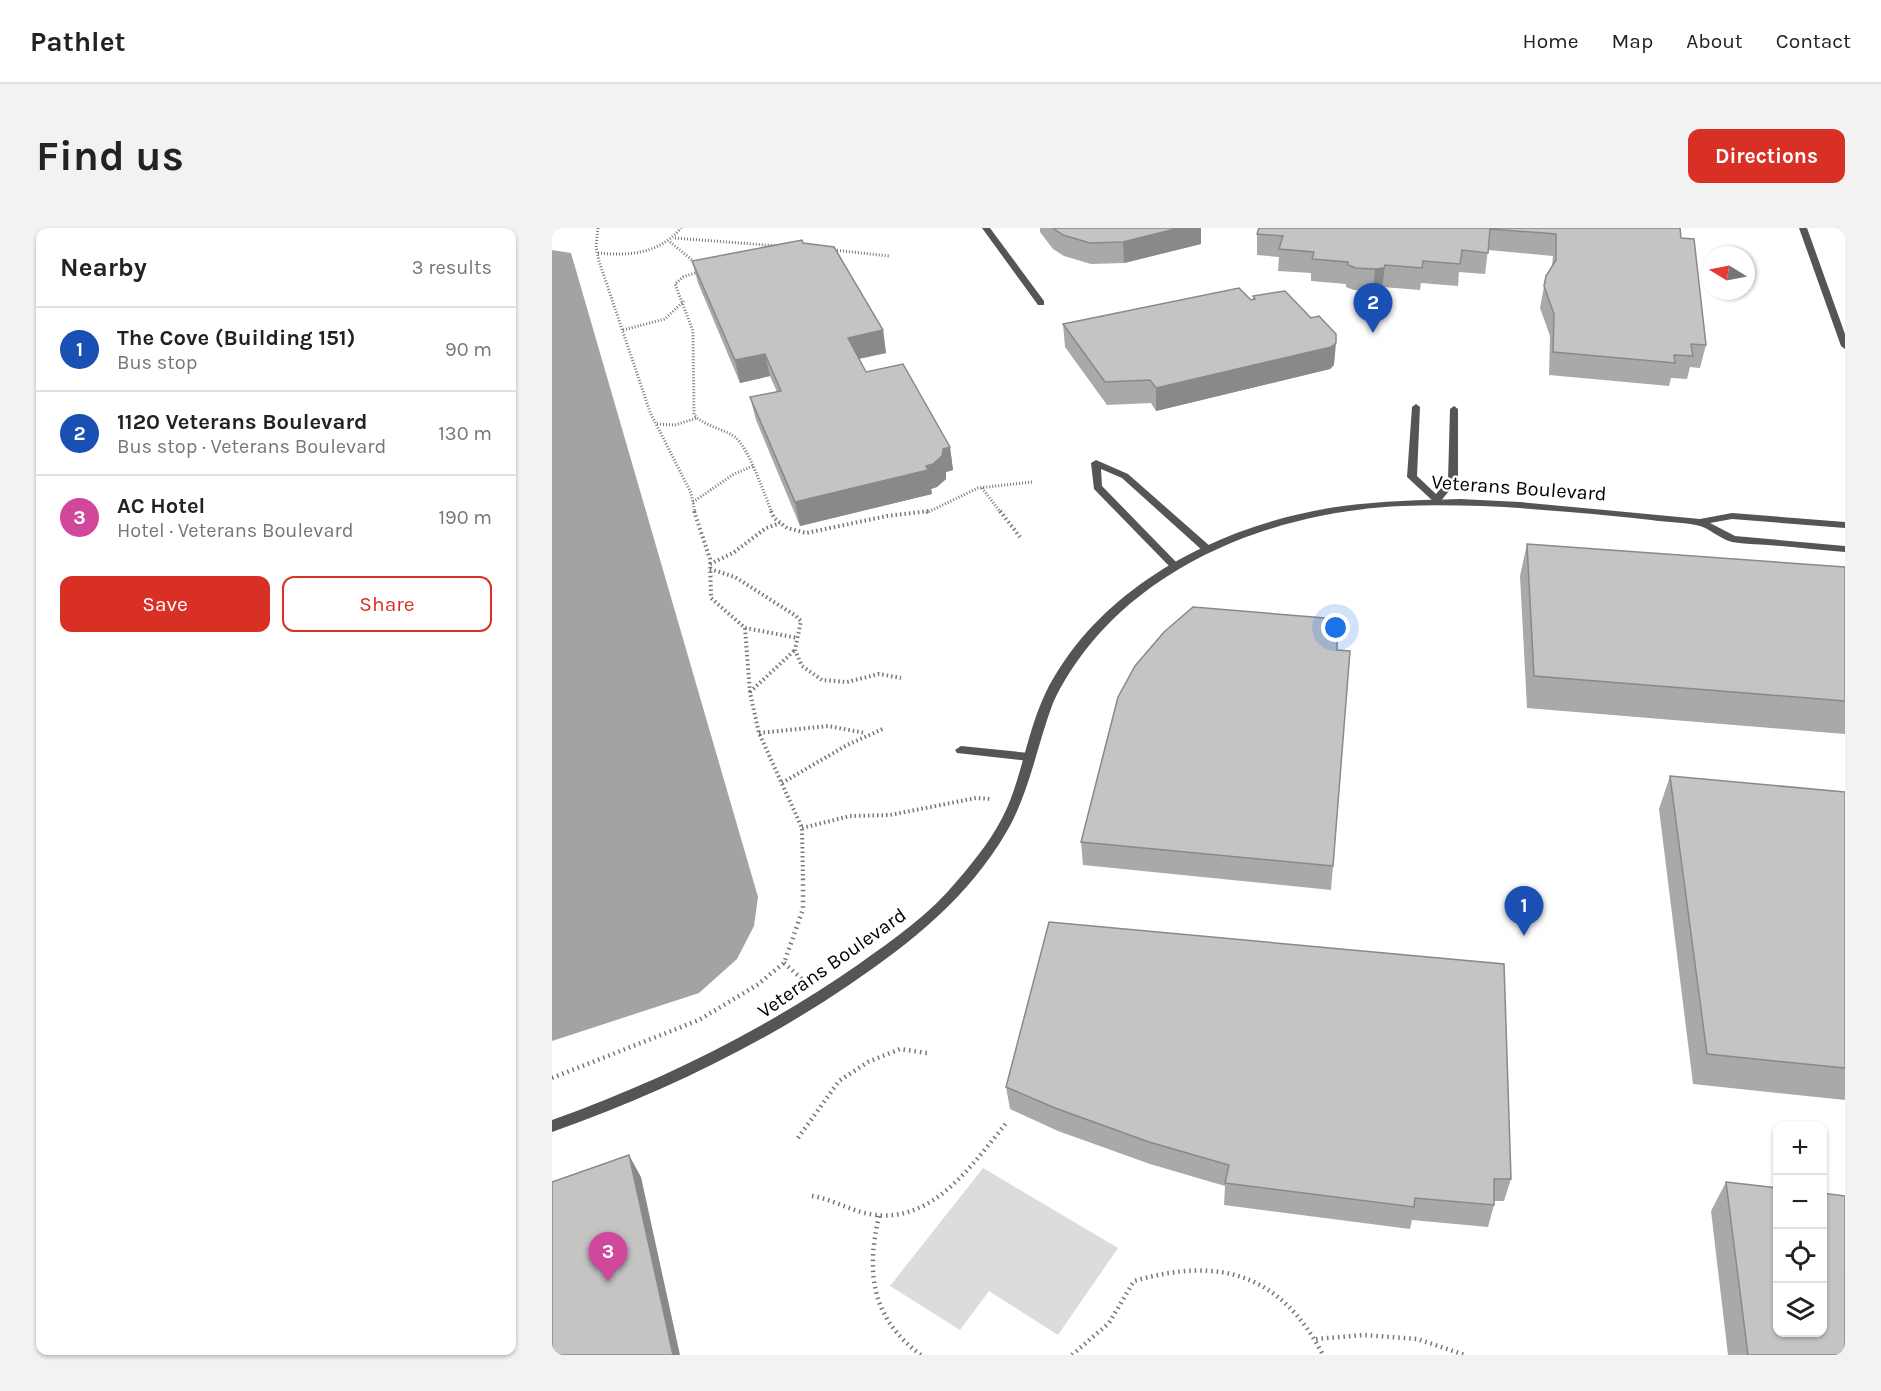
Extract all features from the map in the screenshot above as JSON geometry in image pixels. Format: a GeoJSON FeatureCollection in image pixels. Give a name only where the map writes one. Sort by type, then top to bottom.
{"type":"FeatureCollection","features":[{"type":"Feature","properties":{"kind":"street"},"geometry":{"type":"LineString","coordinates":[[986,228],[1041,303]]}},
{"type":"Feature","properties":{"kind":"street"},"geometry":{"type":"LineString","coordinates":[[1803,228],[1845,346]]}},
{"type":"Feature","properties":{"kind":"street"},"geometry":{"type":"LineString","coordinates":[[1416,407],[1412,477],[1437,500],[1453,480],[1454,409]]}},
{"type":"Feature","properties":{"kind":"street"},"geometry":{"type":"LineString","coordinates":[[1174,565],[1097,488],[1096,463],[1125,476],[1207,549]]}},
{"type":"Feature","properties":{"kind":"street","name":"Veterans Boulevard"},"geometry":{"type":"LineString","coordinates":[[552,1126],[711,1062],[764,1034],[914,933],[971,874],[997,836],[1016,802],[1029,758],[1059,678],[1095,629],[1140,587],[1174,565],[1207,549],[1245,533],[1299,516],[1366,504],[1437,500],[1485,502],[1700,522],[1732,516],[1845,525]]}},
{"type":"Feature","properties":{"kind":"street","name":"Veterans Boulevard"},"geometry":{"type":"LineString","coordinates":[[1700,522],[1733,539],[1845,549]]}},
{"type":"Feature","properties":{"kind":"street"},"geometry":{"type":"LineString","coordinates":[[962,750],[1029,758]]}},
{"type":"Feature","properties":{"kind":"path"},"geometry":{"type":"LineString","coordinates":[[598,228],[598,252],[650,412],[691,493],[697,526],[710,566],[711,598],[745,628],[798,638]]}},
{"type":"Feature","properties":{"kind":"path"},"geometry":{"type":"LineString","coordinates":[[598,252],[636,253],[654,250],[675,238],[681,228]]}},
{"type":"Feature","properties":{"kind":"path"},"geometry":{"type":"LineString","coordinates":[[675,238],[781,246]]}},
{"type":"Feature","properties":{"kind":"path"},"geometry":{"type":"LineString","coordinates":[[670,242],[692,262],[701,265]]}},
{"type":"Feature","properties":{"kind":"path"},"geometry":{"type":"LineString","coordinates":[[826,249],[889,256]]}},
{"type":"Feature","properties":{"kind":"path"},"geometry":{"type":"LineString","coordinates":[[702,271],[683,277],[675,284],[676,291],[684,301],[693,329],[693,403],[697,418],[702,423],[736,438],[753,466],[765,501],[774,518],[787,528],[806,533],[887,516],[923,514],[982,488],[1032,482]]}},
{"type":"Feature","properties":{"kind":"path"},"geometry":{"type":"LineString","coordinates":[[624,330],[650,326],[670,316],[684,301]]}},
{"type":"Feature","properties":{"kind":"path"},"geometry":{"type":"LineString","coordinates":[[656,424],[675,425],[697,418]]}},
{"type":"Feature","properties":{"kind":"path"},"geometry":{"type":"LineString","coordinates":[[693,502],[734,474],[753,466]]}},
{"type":"Feature","properties":{"kind":"path"},"geometry":{"type":"LineString","coordinates":[[982,488],[1020,537]]}},
{"type":"Feature","properties":{"kind":"path"},"geometry":{"type":"LineString","coordinates":[[710,566],[737,551],[751,535],[766,526],[780,523]]}},
{"type":"Feature","properties":{"kind":"path"},"geometry":{"type":"LineString","coordinates":[[710,566],[732,573],[757,592],[791,609],[801,621],[795,650],[750,693]]}},
{"type":"Feature","properties":{"kind":"path"},"geometry":{"type":"LineString","coordinates":[[552,1078],[699,1020],[757,985],[784,963],[802,909],[802,828],[759,733],[750,693],[745,628]]}},
{"type":"Feature","properties":{"kind":"path"},"geometry":{"type":"LineString","coordinates":[[795,650],[802,666],[822,680],[847,682],[879,674],[901,678]]}},
{"type":"Feature","properties":{"kind":"path"},"geometry":{"type":"LineString","coordinates":[[759,733],[828,726],[866,734]]}},
{"type":"Feature","properties":{"kind":"path"},"geometry":{"type":"LineString","coordinates":[[782,783],[866,734],[885,728]]}},
{"type":"Feature","properties":{"kind":"path"},"geometry":{"type":"LineString","coordinates":[[802,828],[850,816],[890,815],[976,798],[1016,802]]}},
{"type":"Feature","properties":{"kind":"path"},"geometry":{"type":"LineString","coordinates":[[784,963],[809,986]]}},
{"type":"Feature","properties":{"kind":"path"},"geometry":{"type":"LineString","coordinates":[[798,1138],[839,1081],[868,1062],[900,1049],[927,1053]]}},
{"type":"Feature","properties":{"kind":"path"},"geometry":{"type":"LineString","coordinates":[[812,1196],[824,1197],[849,1209],[879,1215],[908,1211],[938,1200],[965,1176],[983,1150],[1008,1121]]}},
{"type":"Feature","properties":{"kind":"path"},"geometry":{"type":"LineString","coordinates":[[879,1215],[870,1261],[877,1302],[903,1343],[921,1355]]}},
{"type":"Feature","properties":{"kind":"path"},"geometry":{"type":"LineString","coordinates":[[1072,1355],[1090,1343],[1119,1314],[1134,1281],[1152,1274],[1182,1268],[1222,1269],[1260,1283],[1292,1307],[1317,1339],[1323,1355]]}},
{"type":"Feature","properties":{"kind":"path"},"geometry":{"type":"LineString","coordinates":[[1317,1339],[1364,1335],[1417,1339],[1465,1355]]}},
{"type":"Feature","properties":{"kind":"shaded area"},"geometry":{"type":"Polygon","coordinates":[[[552,250],[571,253],[758,897],[754,926],[737,959],[699,993],[552,1041],[552,250]]]}},
{"type":"Feature","properties":{"kind":"shaded area"},"geometry":{"type":"Polygon","coordinates":[[[983,1168],[1118,1248],[1058,1335],[989,1291],[960,1330],[890,1286],[983,1168]]]}},
{"type":"Feature","properties":{"kind":"building"},"geometry":{"type":"Polygon","coordinates":[[[1053,228],[1179,228],[1123,242],[1090,243],[1063,235],[1053,228]]]}},
{"type":"Feature","properties":{"kind":"building"},"geometry":{"type":"Polygon","coordinates":[[[1259,228],[1680,228],[1681,238],[1694,239],[1706,345],[1691,344],[1693,356],[1674,355],[1675,363],[1553,352],[1554,314],[1544,286],[1546,276],[1556,260],[1556,234],[1490,229],[1488,253],[1462,250],[1460,264],[1423,261],[1422,268],[1385,265],[1384,268],[1375,269],[1356,268],[1348,265],[1348,262],[1312,259],[1314,252],[1279,249],[1283,236],[1257,234],[1259,228]]]}},
{"type":"Feature","properties":{"kind":"building"},"geometry":{"type":"Polygon","coordinates":[[[802,240],[803,243],[834,247],[883,330],[848,338],[866,372],[903,364],[950,447],[943,449],[942,456],[933,464],[926,466],[928,470],[795,502],[750,397],[781,391],[765,354],[735,360],[692,261],[802,240]]]}},
{"type":"Feature","properties":{"kind":"building"},"geometry":{"type":"Polygon","coordinates":[[[1239,288],[1251,300],[1255,299],[1253,296],[1285,291],[1311,318],[1319,316],[1336,334],[1336,343],[1331,347],[1156,388],[1150,380],[1105,382],[1063,324],[1239,288]]]}},
{"type":"Feature","properties":{"kind":"building"},"geometry":{"type":"Polygon","coordinates":[[[1527,544],[1845,567],[1845,701],[1534,676],[1527,544]]]}},
{"type":"Feature","properties":{"kind":"building"},"geometry":{"type":"Polygon","coordinates":[[[1193,607],[1337,619],[1337,650],[1350,651],[1333,866],[1081,842],[1118,697],[1135,666],[1164,632],[1193,607]]]}},
{"type":"Feature","properties":{"kind":"building"},"geometry":{"type":"Polygon","coordinates":[[[1670,776],[1845,792],[1845,1068],[1707,1054],[1670,776]]]}},
{"type":"Feature","properties":{"kind":"building"},"geometry":{"type":"Polygon","coordinates":[[[1049,922],[1504,964],[1511,1179],[1494,1179],[1494,1205],[1415,1198],[1414,1207],[1225,1183],[1229,1165],[1149,1142],[1055,1108],[1006,1087],[1049,922]]]}},
{"type":"Feature","properties":{"kind":"building"},"geometry":{"type":"Polygon","coordinates":[[[629,1155],[673,1355],[552,1355],[552,1182],[629,1155]]]}},
{"type":"Feature","properties":{"kind":"building"},"geometry":{"type":"Polygon","coordinates":[[[1726,1182],[1773,1187],[1773,1337],[1827,1337],[1827,1194],[1845,1196],[1845,1355],[1748,1355],[1726,1182]]]}},
{"type":"Feature","properties":{"kind":"place","name":"1120 Veterans Boulevard"},"geometry":{"type":"Point","coordinates":[1373,333]}},
{"type":"Feature","properties":{"kind":"place","name":"The Cove (Building 151)"},"geometry":{"type":"Point","coordinates":[1524,936]}},
{"type":"Feature","properties":{"kind":"place","name":"AC Hotel"},"geometry":{"type":"Point","coordinates":[608,1282]}}]}
